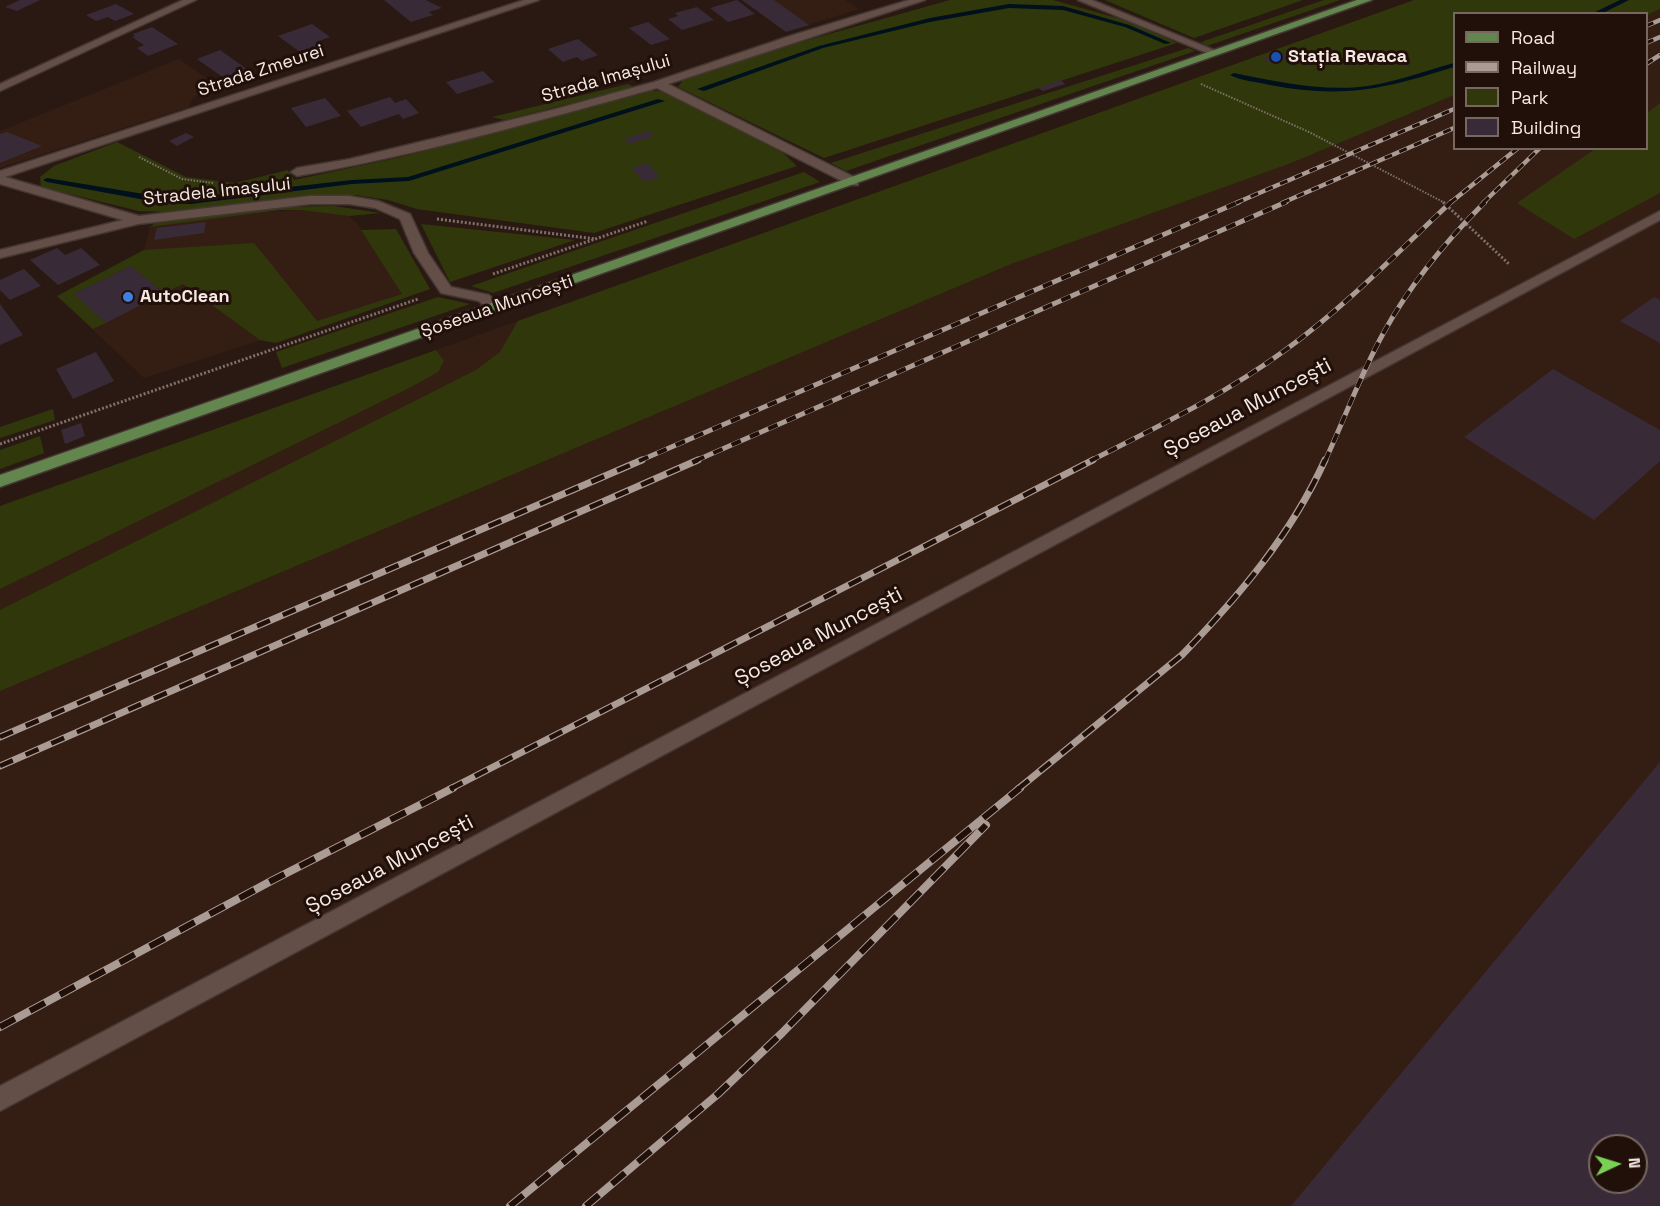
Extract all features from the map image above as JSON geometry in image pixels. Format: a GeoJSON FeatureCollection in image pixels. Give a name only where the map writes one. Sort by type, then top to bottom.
{"type":"FeatureCollection","features":[{"type":"Feature","properties":{"kind":"main road","name":"Șoseaua Muncești"},"geometry":{"type":"LineString","coordinates":[[0,481],[1367,0]]}},
{"type":"Feature","properties":{"kind":"street"},"geometry":{"type":"LineString","coordinates":[[0,88],[191,0]]}},
{"type":"Feature","properties":{"kind":"street","name":"Strada Zmeurei"},"geometry":{"type":"LineString","coordinates":[[0,175],[534,0]]}},
{"type":"Feature","properties":{"kind":"street","name":"Strada Imașului"},"geometry":{"type":"LineString","coordinates":[[297,172],[350,163],[462,136],[658,84],[794,38],[920,0]]}},
{"type":"Feature","properties":{"kind":"street"},"geometry":{"type":"LineString","coordinates":[[1083,0],[1216,53]]}},
{"type":"Feature","properties":{"kind":"street"},"geometry":{"type":"LineString","coordinates":[[658,84],[854,182]]}},
{"type":"Feature","properties":{"kind":"street","name":"Stradela Imașului"},"geometry":{"type":"LineString","coordinates":[[0,180],[139,220],[310,200],[349,201],[378,205],[405,217]]}},
{"type":"Feature","properties":{"kind":"street","name":"Șoseaua Muncești"},"geometry":{"type":"LineString","coordinates":[[0,1099],[1660,215]]}},
{"type":"Feature","properties":{"kind":"street"},"geometry":{"type":"LineString","coordinates":[[405,217],[421,253],[446,290],[484,298],[494,308]]}},
{"type":"Feature","properties":{"kind":"street"},"geometry":{"type":"LineString","coordinates":[[0,254],[139,220]]}},
{"type":"Feature","properties":{"kind":"path"},"geometry":{"type":"LineString","coordinates":[[1197,82],[1309,132],[1441,200],[1534,283]]}},
{"type":"Feature","properties":{"kind":"path"},"geometry":{"type":"LineString","coordinates":[[105,140],[182,179],[213,183]]}},
{"type":"Feature","properties":{"kind":"path"},"geometry":{"type":"LineString","coordinates":[[0,444],[597,239],[476,222],[405,217]]}},
{"type":"Feature","properties":{"kind":"shaded area"},"geometry":{"type":"Polygon","coordinates":[[[742,0],[845,0],[859,9],[786,32],[742,0]]]}},
{"type":"Feature","properties":{"kind":"shaded area"},"geometry":{"type":"Polygon","coordinates":[[[1414,0],[1660,0],[1660,1206],[0,1206],[0,506],[1414,0]]]}},
{"type":"Feature","properties":{"kind":"shaded area"},"geometry":{"type":"Polygon","coordinates":[[[179,59],[218,86],[193,98],[189,107],[0,168],[0,131],[179,59]]]}},
{"type":"Feature","properties":{"kind":"shaded area"},"geometry":{"type":"Polygon","coordinates":[[[300,210],[349,216],[357,223],[403,294],[144,378],[57,296],[144,250],[150,227],[250,213],[300,210]]]}},
{"type":"Feature","properties":{"kind":"green space"},"geometry":{"type":"Polygon","coordinates":[[[950,0],[1053,0],[1128,21],[1177,43],[824,158],[678,87],[683,80],[783,47],[950,0]]]}},
{"type":"Feature","properties":{"kind":"green space"},"geometry":{"type":"Polygon","coordinates":[[[1105,0],[1303,0],[1194,38],[1105,0]]]}},
{"type":"Feature","properties":{"kind":"green space"},"geometry":{"type":"Polygon","coordinates":[[[1324,0],[1340,0],[1207,46],[1201,42],[1324,0]]]}},
{"type":"Feature","properties":{"kind":"green space"},"geometry":{"type":"Polygon","coordinates":[[[1414,0],[1660,0],[1660,9],[1648,15],[1648,12],[1453,12],[1453,95],[1291,163],[1011,264],[0,691],[0,610],[476,370],[500,352],[518,321],[1414,0]]]}},
{"type":"Feature","properties":{"kind":"green space"},"geometry":{"type":"Polygon","coordinates":[[[1188,48],[1195,51],[846,171],[831,163],[1188,48]]]}},
{"type":"Feature","properties":{"kind":"green space"},"geometry":{"type":"Polygon","coordinates":[[[628,84],[635,87],[504,120],[492,117],[628,84]]]}},
{"type":"Feature","properties":{"kind":"green space"},"geometry":{"type":"Polygon","coordinates":[[[651,91],[663,91],[783,153],[797,166],[594,233],[417,209],[388,200],[356,195],[313,196],[168,212],[139,211],[41,187],[40,177],[54,166],[117,142],[186,177],[235,183],[288,170],[294,180],[401,157],[651,91]]]}},
{"type":"Feature","properties":{"kind":"green space"},"geometry":{"type":"Polygon","coordinates":[[[1660,103],[1660,193],[1574,239],[1517,203],[1594,150],[1648,150],[1648,112],[1660,103]]]}},
{"type":"Feature","properties":{"kind":"green space"},"geometry":{"type":"Polygon","coordinates":[[[804,172],[820,182],[493,293],[471,286],[804,172]]]}},
{"type":"Feature","properties":{"kind":"green space"},"geometry":{"type":"Polygon","coordinates":[[[334,206],[380,213],[349,216],[281,210],[150,227],[155,223],[283,207],[334,206]]]}},
{"type":"Feature","properties":{"kind":"green space"},"geometry":{"type":"Polygon","coordinates":[[[421,224],[575,240],[450,282],[421,224]]]}},
{"type":"Feature","properties":{"kind":"green space"},"geometry":{"type":"Polygon","coordinates":[[[396,229],[430,289],[276,343],[260,340],[183,284],[164,293],[131,266],[74,294],[106,323],[93,329],[57,296],[144,250],[254,243],[317,321],[402,294],[361,230],[396,229]]]}},
{"type":"Feature","properties":{"kind":"green space"},"geometry":{"type":"Polygon","coordinates":[[[438,297],[470,304],[282,368],[276,352],[438,297]]]}},
{"type":"Feature","properties":{"kind":"green space"},"geometry":{"type":"Polygon","coordinates":[[[436,350],[444,361],[438,372],[409,388],[0,589],[0,506],[436,350]]]}},
{"type":"Feature","properties":{"kind":"green space"},"geometry":{"type":"Polygon","coordinates":[[[53,409],[55,420],[0,438],[0,427],[53,409]]]}},
{"type":"Feature","properties":{"kind":"green space"},"geometry":{"type":"Polygon","coordinates":[[[40,436],[44,453],[0,469],[0,450],[40,436]]]}},
{"type":"Feature","properties":{"kind":"building"},"geometry":{"type":"Polygon","coordinates":[[[20,0],[40,0],[17,11],[5,7],[20,0]]]}},
{"type":"Feature","properties":{"kind":"building"},"geometry":{"type":"Polygon","coordinates":[[[384,0],[426,0],[442,8],[429,12],[433,15],[411,22],[384,0]]]}},
{"type":"Feature","properties":{"kind":"building"},"geometry":{"type":"Polygon","coordinates":[[[737,0],[755,14],[728,22],[710,8],[737,0]]]}},
{"type":"Feature","properties":{"kind":"building"},"geometry":{"type":"Polygon","coordinates":[[[742,0],[774,0],[809,25],[786,32],[742,0]]]}},
{"type":"Feature","properties":{"kind":"building"},"geometry":{"type":"Polygon","coordinates":[[[116,4],[134,14],[115,21],[108,17],[96,21],[86,15],[116,4]]]}},
{"type":"Feature","properties":{"kind":"building"},"geometry":{"type":"Polygon","coordinates":[[[697,7],[714,20],[682,30],[668,19],[678,16],[675,13],[697,7]]]}},
{"type":"Feature","properties":{"kind":"building"},"geometry":{"type":"Polygon","coordinates":[[[648,22],[670,39],[651,45],[629,28],[648,22]]]}},
{"type":"Feature","properties":{"kind":"building"},"geometry":{"type":"Polygon","coordinates":[[[312,24],[330,37],[316,42],[323,47],[304,55],[278,36],[312,24]]]}},
{"type":"Feature","properties":{"kind":"building"},"geometry":{"type":"Polygon","coordinates":[[[152,27],[178,44],[148,56],[137,48],[144,45],[132,37],[135,36],[133,34],[152,27]]]}},
{"type":"Feature","properties":{"kind":"building"},"geometry":{"type":"Polygon","coordinates":[[[578,39],[598,55],[582,61],[577,57],[563,62],[548,49],[578,39]]]}},
{"type":"Feature","properties":{"kind":"building"},"geometry":{"type":"Polygon","coordinates":[[[220,50],[251,72],[228,81],[197,59],[220,50]]]}},
{"type":"Feature","properties":{"kind":"building"},"geometry":{"type":"Polygon","coordinates":[[[1281,52],[1289,57],[1271,63],[1262,59],[1281,52]]]}},
{"type":"Feature","properties":{"kind":"building"},"geometry":{"type":"Polygon","coordinates":[[[483,71],[494,82],[457,94],[446,82],[483,71]]]}},
{"type":"Feature","properties":{"kind":"building"},"geometry":{"type":"Polygon","coordinates":[[[1061,80],[1065,84],[1043,91],[1038,88],[1061,80]]]}},
{"type":"Feature","properties":{"kind":"building"},"geometry":{"type":"Polygon","coordinates":[[[390,97],[395,103],[406,99],[419,113],[403,119],[399,114],[361,127],[347,111],[390,97]]]}},
{"type":"Feature","properties":{"kind":"building"},"geometry":{"type":"Polygon","coordinates":[[[325,98],[341,116],[306,127],[291,108],[325,98]]]}},
{"type":"Feature","properties":{"kind":"building"},"geometry":{"type":"Polygon","coordinates":[[[649,131],[654,136],[629,144],[624,139],[649,131]]]}},
{"type":"Feature","properties":{"kind":"building"},"geometry":{"type":"Polygon","coordinates":[[[7,132],[42,146],[0,163],[0,134],[7,132]]]}},
{"type":"Feature","properties":{"kind":"building"},"geometry":{"type":"Polygon","coordinates":[[[186,133],[194,137],[177,146],[169,141],[186,133]]]}},
{"type":"Feature","properties":{"kind":"building"},"geometry":{"type":"Polygon","coordinates":[[[647,163],[660,177],[645,182],[632,168],[647,163]]]}},
{"type":"Feature","properties":{"kind":"building"},"geometry":{"type":"Polygon","coordinates":[[[206,222],[204,233],[154,240],[157,228],[206,222]]]}},
{"type":"Feature","properties":{"kind":"building"},"geometry":{"type":"Polygon","coordinates":[[[57,248],[65,255],[81,248],[100,265],[58,285],[30,260],[57,248]]]}},
{"type":"Feature","properties":{"kind":"building"},"geometry":{"type":"Polygon","coordinates":[[[131,266],[164,293],[106,323],[74,294],[131,266]]]}},
{"type":"Feature","properties":{"kind":"building"},"geometry":{"type":"Polygon","coordinates":[[[24,269],[41,286],[10,300],[0,290],[0,280],[24,269]]]}},
{"type":"Feature","properties":{"kind":"building"},"geometry":{"type":"Polygon","coordinates":[[[1654,297],[1660,300],[1660,343],[1620,321],[1654,297]]]}},
{"type":"Feature","properties":{"kind":"building"},"geometry":{"type":"Polygon","coordinates":[[[0,304],[23,335],[0,345],[0,304]]]}},
{"type":"Feature","properties":{"kind":"building"},"geometry":{"type":"Polygon","coordinates":[[[96,352],[114,381],[73,399],[56,369],[96,352]]]}},
{"type":"Feature","properties":{"kind":"building"},"geometry":{"type":"Polygon","coordinates":[[[1553,369],[1660,430],[1660,461],[1594,520],[1464,437],[1553,369]]]}},
{"type":"Feature","properties":{"kind":"building"},"geometry":{"type":"Polygon","coordinates":[[[81,423],[85,436],[65,444],[61,430],[81,423]]]}},
{"type":"Feature","properties":{"kind":"building"},"geometry":{"type":"Polygon","coordinates":[[[1660,762],[1660,1206],[1291,1206],[1660,762]]]}},
{"type":"Feature","properties":{"kind":"waterway"},"geometry":{"type":"LineString","coordinates":[[1599,12],[1626,0]]}},
{"type":"Feature","properties":{"kind":"waterway"},"geometry":{"type":"LineString","coordinates":[[701,89],[821,47],[930,20],[1009,6],[1063,8],[1127,26],[1167,43]]}},
{"type":"Feature","properties":{"kind":"waterway"},"geometry":{"type":"LineString","coordinates":[[1234,75],[1299,87],[1353,90],[1397,82],[1453,65]]}},
{"type":"Feature","properties":{"kind":"waterway"},"geometry":{"type":"LineString","coordinates":[[47,180],[162,200],[191,201],[352,182],[409,179],[661,101]]}},
{"type":"Feature","properties":{"kind":"railway"},"geometry":{"type":"LineString","coordinates":[[1648,25],[1660,20]]}},
{"type":"Feature","properties":{"kind":"railway"},"geometry":{"type":"LineString","coordinates":[[1648,42],[1660,37]]}},
{"type":"Feature","properties":{"kind":"railway"},"geometry":{"type":"LineString","coordinates":[[1648,63],[1660,55]]}},
{"type":"Feature","properties":{"kind":"railway"},"geometry":{"type":"LineString","coordinates":[[1236,203],[1453,109]]}},
{"type":"Feature","properties":{"kind":"railway"},"geometry":{"type":"LineString","coordinates":[[1282,203],[1453,128]]}},
{"type":"Feature","properties":{"kind":"railway"},"geometry":{"type":"LineString","coordinates":[[1450,203],[1516,150]]}},
{"type":"Feature","properties":{"kind":"railway"},"geometry":{"type":"LineString","coordinates":[[1483,203],[1538,150]]}},
{"type":"Feature","properties":{"kind":"railway"},"geometry":{"type":"LineString","coordinates":[[639,461],[1239,202]]}},
{"type":"Feature","properties":{"kind":"railway"},"geometry":{"type":"LineString","coordinates":[[695,461],[1286,202]]}},
{"type":"Feature","properties":{"kind":"railway"},"geometry":{"type":"LineString","coordinates":[[1090,461],[1214,396],[1284,351],[1349,298],[1451,202]]}},
{"type":"Feature","properties":{"kind":"railway"},"geometry":{"type":"LineString","coordinates":[[1325,461],[1368,363],[1394,314],[1430,263],[1485,202]]}},
{"type":"Feature","properties":{"kind":"railway"},"geometry":{"type":"LineString","coordinates":[[0,737],[642,460]]}},
{"type":"Feature","properties":{"kind":"railway"},"geometry":{"type":"LineString","coordinates":[[0,766],[698,460]]}},
{"type":"Feature","properties":{"kind":"railway"},"geometry":{"type":"LineString","coordinates":[[450,789],[1093,460]]}},
{"type":"Feature","properties":{"kind":"railway"},"geometry":{"type":"LineString","coordinates":[[1018,789],[1182,655],[1203,633],[1262,564],[1280,539],[1325,460]]}},
{"type":"Feature","properties":{"kind":"railway"},"geometry":{"type":"LineString","coordinates":[[0,1027],[273,880],[453,788]]}},
{"type":"Feature","properties":{"kind":"railway"},"geometry":{"type":"LineString","coordinates":[[510,1206],[1020,788]]}},
{"type":"Feature","properties":{"kind":"railway"},"geometry":{"type":"LineString","coordinates":[[586,1206],[718,1094],[782,1033],[986,825]]}},
{"type":"Feature","properties":{"kind":"place","name":"Stația Revaca"},"geometry":{"type":"Point","coordinates":[1276,57]}},
{"type":"Feature","properties":{"kind":"place","name":"AutoClean"},"geometry":{"type":"Point","coordinates":[128,297]}}]}
